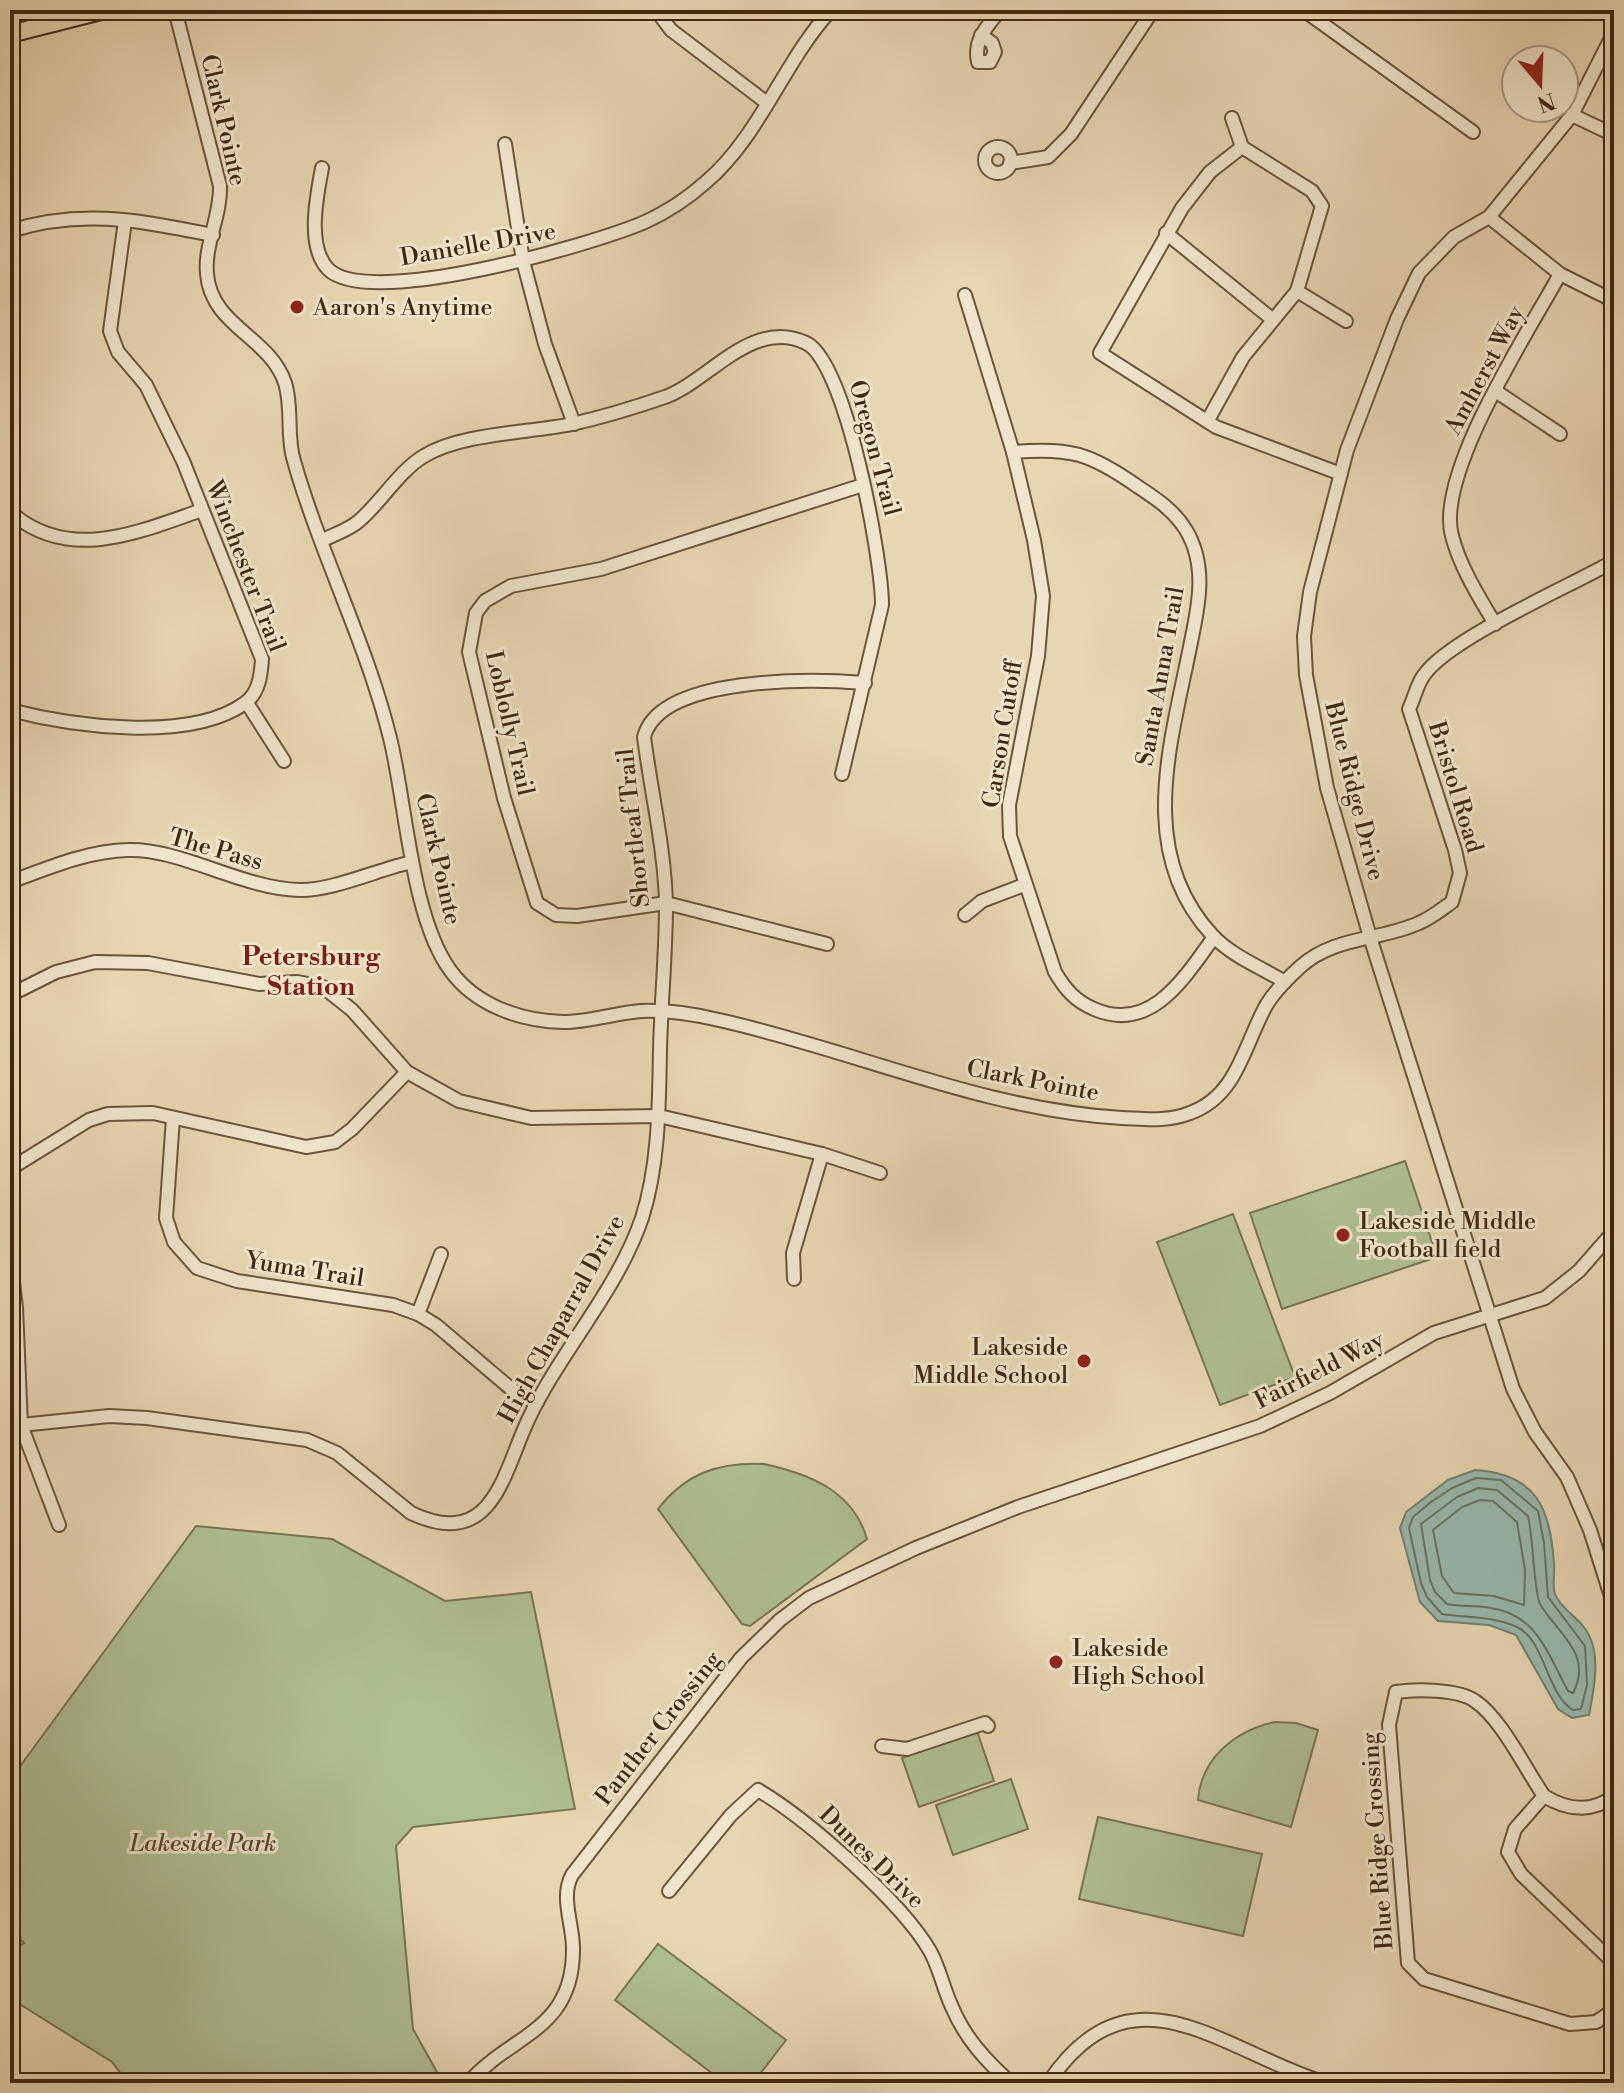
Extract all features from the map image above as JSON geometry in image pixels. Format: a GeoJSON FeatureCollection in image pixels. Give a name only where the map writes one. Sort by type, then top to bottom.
{"type":"FeatureCollection","features":[{"type":"Feature","properties":{"kind":"main road"},"geometry":{"type":"LineString","coordinates":[[10,34],[105,10]]}},
{"type":"Feature","properties":{"kind":"street","name":"Clark Pointe"},"geometry":{"type":"LineString","coordinates":[[175,10],[220,186],[219,212],[206,272],[215,303],[234,326],[277,365],[287,388],[292,457],[390,737],[412,862],[434,939],[449,969],[473,995],[515,1014],[564,1022],[661,1011],[718,1020],[807,1041],[896,1072],[1046,1109],[1163,1121],[1212,1104],[1227,1088],[1268,1002],[1285,982],[1319,953],[1337,944],[1370,937]]}},
{"type":"Feature","properties":{"kind":"street"},"geometry":{"type":"LineString","coordinates":[[656,10],[671,30],[767,103]]}},
{"type":"Feature","properties":{"kind":"street","name":"Danielle Drive"},"geometry":{"type":"LineString","coordinates":[[322,168],[316,202],[317,241],[322,262],[344,279],[376,284],[523,261],[568,250],[647,221],[681,202],[709,180],[831,10]]}},
{"type":"Feature","properties":{"kind":"street"},"geometry":{"type":"LineString","coordinates":[[981,35],[1000,10]]}},
{"type":"Feature","properties":{"kind":"street"},"geometry":{"type":"LineString","coordinates":[[1010,163],[1048,157],[1071,134],[1153,10]]}},
{"type":"Feature","properties":{"kind":"street"},"geometry":{"type":"LineString","coordinates":[[1312,10],[1309,14],[1473,132]]}},
{"type":"Feature","properties":{"kind":"street","name":"Blue Ridge Drive"},"geometry":{"type":"LineString","coordinates":[[1580,99],[1614,32]]}},
{"type":"Feature","properties":{"kind":"street"},"geometry":{"type":"LineString","coordinates":[[1208,420],[1223,388],[1272,319],[1297,291],[1322,206],[1312,191],[1242,147],[1232,118]]}},
{"type":"Feature","properties":{"kind":"street"},"geometry":{"type":"LineString","coordinates":[[1580,119],[1614,135]]}},
{"type":"Feature","properties":{"kind":"street","name":"Blue Ridge Drive"},"geometry":{"type":"LineString","coordinates":[[1565,124],[1489,217],[1454,237],[1419,273],[1391,333],[1341,474],[1310,592],[1304,636],[1306,675],[1327,788],[1370,937],[1513,1389],[1535,1432],[1567,1477],[1590,1530],[1614,1606]]}},
{"type":"Feature","properties":{"kind":"street"},"geometry":{"type":"LineString","coordinates":[[505,144],[523,261],[545,344],[574,424]]}},
{"type":"Feature","properties":{"kind":"street"},"geometry":{"type":"LineString","coordinates":[[1242,147],[1210,172],[1166,233],[1148,271],[1100,353],[1216,427],[1341,474]]}},
{"type":"Feature","properties":{"kind":"street"},"geometry":{"type":"LineString","coordinates":[[10,231],[68,216],[125,221],[213,235]]}},
{"type":"Feature","properties":{"kind":"street"},"geometry":{"type":"LineString","coordinates":[[1489,217],[1560,274],[1614,301]]}},
{"type":"Feature","properties":{"kind":"street","name":"Winchester Trail"},"geometry":{"type":"LineString","coordinates":[[125,221],[110,331],[118,352],[146,385],[183,461],[262,659],[260,682],[247,703]]}},
{"type":"Feature","properties":{"kind":"street"},"geometry":{"type":"LineString","coordinates":[[1166,233],[1272,319]]}},
{"type":"Feature","properties":{"kind":"street","name":"Amherst Way"},"geometry":{"type":"LineString","coordinates":[[1495,624],[1473,587],[1451,534],[1455,485],[1466,446],[1560,274]]}},
{"type":"Feature","properties":{"kind":"street"},"geometry":{"type":"LineString","coordinates":[[1297,291],[1346,321]]}},
{"type":"Feature","properties":{"kind":"street","name":"Carson Cutoff"},"geometry":{"type":"LineString","coordinates":[[965,295],[1013,452],[1034,540],[1043,596],[1038,656],[1009,805],[1010,836],[1024,885],[1066,991],[1104,1014],[1125,1016],[1148,1011],[1167,997],[1214,937]]}},
{"type":"Feature","properties":{"kind":"street","name":"Oregon Trail"},"geometry":{"type":"LineString","coordinates":[[323,540],[359,522],[424,456],[454,444],[574,424],[669,396],[739,350],[768,338],[794,338],[809,344],[821,354],[833,376],[863,485],[882,577],[882,605],[842,774]]}},
{"type":"Feature","properties":{"kind":"street"},"geometry":{"type":"LineString","coordinates":[[1497,392],[1560,434]]}},
{"type":"Feature","properties":{"kind":"street","name":"Santa Anna Trail"},"geometry":{"type":"LineString","coordinates":[[1013,452],[1056,448],[1092,458],[1165,505],[1187,531],[1198,558],[1201,593],[1164,776],[1163,812],[1169,848],[1181,883],[1214,937],[1285,982]]}},
{"type":"Feature","properties":{"kind":"street","name":"Loblolly Trail"},"geometry":{"type":"LineString","coordinates":[[827,944],[666,903],[577,916],[556,915],[537,903],[504,798],[469,652],[470,625],[485,601],[511,586],[601,569],[863,485]]}},
{"type":"Feature","properties":{"kind":"street"},"geometry":{"type":"LineString","coordinates":[[15,516],[40,531],[87,541],[119,539],[202,510]]}},
{"type":"Feature","properties":{"kind":"street","name":"Bristol Road"},"geometry":{"type":"LineString","coordinates":[[1370,937],[1419,923],[1452,902],[1460,873],[1409,709],[1423,675],[1451,651],[1495,624],[1614,561]]}},
{"type":"Feature","properties":{"kind":"street","name":"Shortleaf Trail"},"geometry":{"type":"LineString","coordinates":[[661,1011],[666,903],[644,737],[647,724],[659,711],[684,700],[762,683],[799,678],[865,683]]}},
{"type":"Feature","properties":{"kind":"street"},"geometry":{"type":"LineString","coordinates":[[10,710],[109,727],[153,726],[195,721],[247,703],[284,761]]}},
{"type":"Feature","properties":{"kind":"street","name":"The Pass"},"geometry":{"type":"LineString","coordinates":[[10,882],[72,859],[129,850],[176,858],[269,888],[304,890],[412,862]]}},
{"type":"Feature","properties":{"kind":"street"},"geometry":{"type":"LineString","coordinates":[[965,915],[982,901],[1024,885]]}},
{"type":"Feature","properties":{"kind":"street"},"geometry":{"type":"LineString","coordinates":[[10,995],[56,972],[95,962],[148,963],[259,984],[297,982],[323,987],[339,998],[407,1072],[459,1101],[494,1112],[571,1120],[659,1116],[822,1154],[880,1173]]}},
{"type":"Feature","properties":{"kind":"street","name":"High Chaparral Drive"},"geometry":{"type":"LineString","coordinates":[[16,1423],[109,1416],[147,1418],[307,1440],[337,1453],[411,1513],[443,1522],[466,1519],[485,1510],[500,1493],[512,1455],[537,1402],[621,1265],[642,1217],[659,1116],[661,1011]]}},
{"type":"Feature","properties":{"kind":"street"},"geometry":{"type":"LineString","coordinates":[[10,1169],[99,1117],[143,1112],[306,1147],[335,1142],[352,1129],[407,1072]]}},
{"type":"Feature","properties":{"kind":"street","name":"Yuma Trail"},"geometry":{"type":"LineString","coordinates":[[173,1118],[166,1218],[174,1242],[197,1268],[237,1281],[393,1305],[418,1314],[436,1325],[516,1393],[537,1402]]}},
{"type":"Feature","properties":{"kind":"street"},"geometry":{"type":"LineString","coordinates":[[794,1279],[793,1253],[822,1154]]}},
{"type":"Feature","properties":{"kind":"street","name":"Fairfield Way"},"geometry":{"type":"LineString","coordinates":[[1018,1507],[1260,1426],[1330,1393],[1434,1333],[1545,1298],[1579,1271],[1614,1231]]}},
{"type":"Feature","properties":{"kind":"street"},"geometry":{"type":"LineString","coordinates":[[418,1314],[441,1254]]}},
{"type":"Feature","properties":{"kind":"street"},"geometry":{"type":"LineString","coordinates":[[10,1256],[16,1308],[16,1423],[59,1525]]}},
{"type":"Feature","properties":{"kind":"street","name":"Panther Crossing"},"geometry":{"type":"LineString","coordinates":[[468,2083],[487,2063],[541,2028],[553,2013],[570,1978],[573,1950],[567,1892],[572,1875],[757,1641],[809,1598],[834,1585],[1018,1507]]}},
{"type":"Feature","properties":{"kind":"street","name":"Blue Ridge Crossing"},"geometry":{"type":"LineString","coordinates":[[1544,1796],[1498,1727],[1474,1700],[1421,1688],[1396,1692],[1389,1725],[1408,1963],[1424,1979],[1570,2024],[1596,2022],[1614,2010]]}},
{"type":"Feature","properties":{"kind":"street"},"geometry":{"type":"LineString","coordinates":[[882,1746],[907,1749],[985,1723],[988,1726]]}},
{"type":"Feature","properties":{"kind":"street","name":"Dunes Drive"},"geometry":{"type":"LineString","coordinates":[[669,1891],[731,1815],[758,1790],[787,1807],[909,1919],[944,1978],[950,2004],[966,2037],[1011,2083]]}},
{"type":"Feature","properties":{"kind":"street"},"geometry":{"type":"LineString","coordinates":[[1614,1796],[1597,1806],[1582,1809],[1560,1805],[1544,1796],[1515,1829],[1508,1852],[1521,1874],[1614,1963]]}},
{"type":"Feature","properties":{"kind":"street"},"geometry":{"type":"LineString","coordinates":[[1048,2083],[1061,2065],[1101,2028],[1138,2019],[1209,2034],[1321,2082]]}},
{"type":"Feature","properties":{"kind":"green space","name":"Lakeside Middle Football field"},"geometry":{"type":"Polygon","coordinates":[[[1405,1161],[1437,1257],[1282,1309],[1250,1213],[1405,1161]]]}},
{"type":"Feature","properties":{"kind":"green space"},"geometry":{"type":"Polygon","coordinates":[[[1233,1214],[1295,1377],[1220,1405],[1157,1242],[1233,1214]]]}},
{"type":"Feature","properties":{"kind":"green space"},"geometry":{"type":"Polygon","coordinates":[[[764,1464],[798,1473],[828,1487],[851,1508],[867,1539],[750,1626],[742,1624],[658,1509],[680,1486],[705,1472],[732,1465],[764,1464]]]}},
{"type":"Feature","properties":{"kind":"green space","name":"Lakeside Park"},"geometry":{"type":"Polygon","coordinates":[[[196,1526],[332,1539],[445,1601],[531,1592],[575,1809],[413,1827],[396,1846],[413,2029],[443,2083],[128,2083],[112,2062],[10,1998],[10,1951],[24,1943],[10,1929],[10,1780],[196,1526]]]}},
{"type":"Feature","properties":{"kind":"green space"},"geometry":{"type":"Polygon","coordinates":[[[1275,1722],[1296,1723],[1318,1730],[1291,1827],[1198,1800],[1206,1771],[1223,1748],[1247,1732],[1275,1722]]]}},
{"type":"Feature","properties":{"kind":"green space"},"geometry":{"type":"Polygon","coordinates":[[[977,1731],[994,1781],[919,1807],[902,1758],[977,1731]]]}},
{"type":"Feature","properties":{"kind":"green space"},"geometry":{"type":"Polygon","coordinates":[[[1011,1779],[1028,1829],[953,1855],[936,1805],[1011,1779]]]}},
{"type":"Feature","properties":{"kind":"green space"},"geometry":{"type":"Polygon","coordinates":[[[1098,1817],[1262,1854],[1243,1936],[1079,1899],[1098,1817]]]}},
{"type":"Feature","properties":{"kind":"green space"},"geometry":{"type":"Polygon","coordinates":[[[658,1944],[786,2040],[753,2083],[725,2083],[615,2000],[658,1944]]]}},
{"type":"Feature","properties":{"kind":"water"},"geometry":{"type":"Polygon","coordinates":[[[1475,1470],[1513,1478],[1526,1487],[1544,1511],[1552,1544],[1555,1594],[1583,1626],[1593,1646],[1595,1669],[1589,1715],[1572,1718],[1558,1709],[1516,1635],[1489,1625],[1438,1621],[1420,1602],[1400,1528],[1406,1512],[1448,1480],[1475,1470]]]}},
{"type":"Feature","properties":{"kind":"place","name":"Aaron's Anytime"},"geometry":{"type":"Point","coordinates":[297,307]}},
{"type":"Feature","properties":{"kind":"place","name":"Lakeside Middle Football field"},"geometry":{"type":"Point","coordinates":[1343,1235]}},
{"type":"Feature","properties":{"kind":"place","name":"Lakeside Middle School"},"geometry":{"type":"Point","coordinates":[1084,1361]}},
{"type":"Feature","properties":{"kind":"place","name":"Lakeside High School"},"geometry":{"type":"Point","coordinates":[1056,1662]}},
{"type":"Feature","properties":{"kind":"district","name":"Petersburg Station"},"geometry":{"type":"Point","coordinates":[311,971]}}]}
